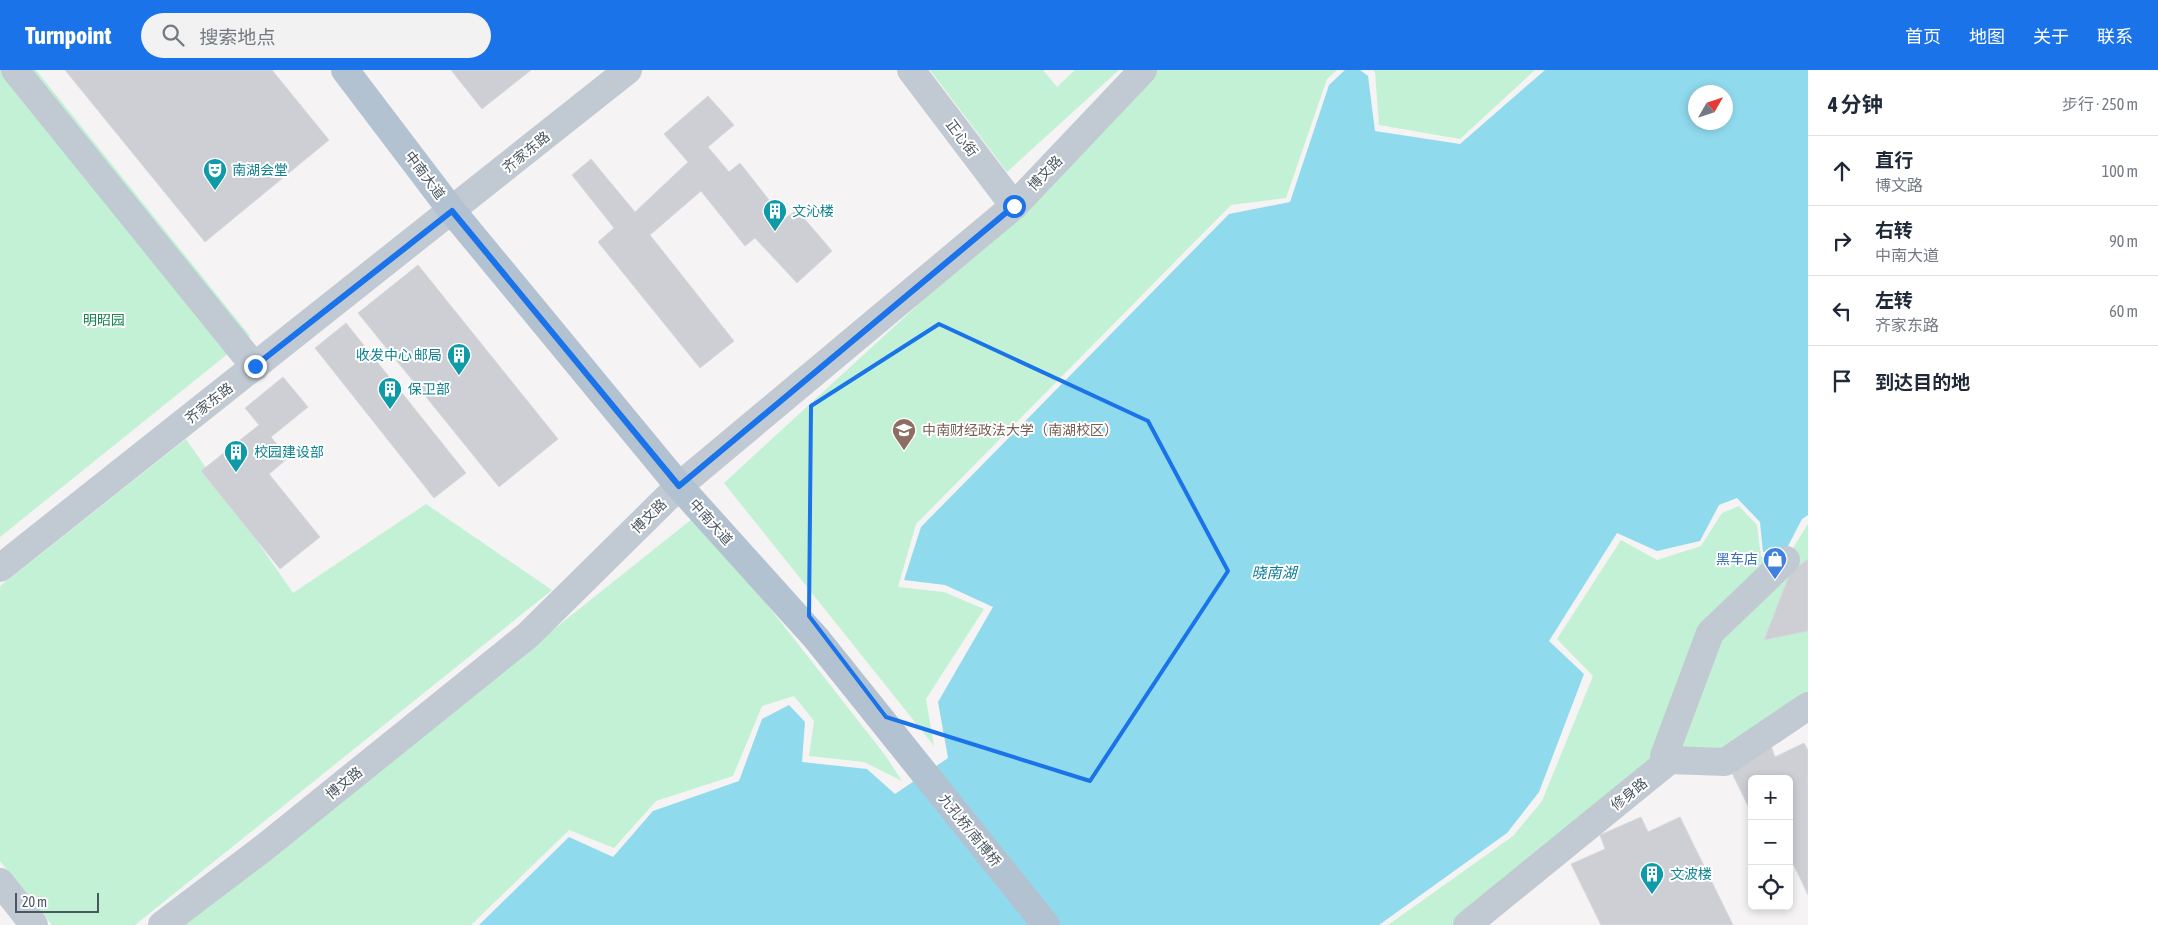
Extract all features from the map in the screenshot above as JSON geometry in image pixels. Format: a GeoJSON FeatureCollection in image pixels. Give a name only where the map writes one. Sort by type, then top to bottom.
{"type":"FeatureCollection","features":[{"type":"Feature","properties":{"kind":"main road","name":"中南大道"},"geometry":{"type":"LineString","coordinates":[[345,70],[452,211],[679,486],[816,638],[894,736]]}},
{"type":"Feature","properties":{"kind":"main road","name":"九孔桥/南博桥"},"geometry":{"type":"LineString","coordinates":[[894,736],[1046,925]]}},
{"type":"Feature","properties":{"kind":"street"},"geometry":{"type":"LineString","coordinates":[[15,70],[255,366]]}},
{"type":"Feature","properties":{"kind":"street","name":"齐家东路"},"geometry":{"type":"LineString","coordinates":[[0,568],[628,70]]}},
{"type":"Feature","properties":{"kind":"street","name":"正心街"},"geometry":{"type":"LineString","coordinates":[[911,70],[1014,206]]}},
{"type":"Feature","properties":{"kind":"street","name":"博文路"},"geometry":{"type":"LineString","coordinates":[[162,925],[268,844],[528,635],[679,486],[1014,206],[1143,70]]}},
{"type":"Feature","properties":{"kind":"street"},"geometry":{"type":"LineString","coordinates":[[1664,756],[1710,633],[1786,560]]}},
{"type":"Feature","properties":{"kind":"street","name":"修身路"},"geometry":{"type":"LineString","coordinates":[[1467,925],[1670,760],[1726,762],[1808,706]]}},
{"type":"Feature","properties":{"kind":"street"},"geometry":{"type":"LineString","coordinates":[[0,882],[34,925]]}},
{"type":"Feature","properties":{"kind":"highlighted area"},"geometry":{"type":"Polygon","coordinates":[[[939,324],[1148,421],[1228,571],[1090,781],[886,717],[809,616],[811,406],[939,324]]]}},
{"type":"Feature","properties":{"kind":"green space","name":"明昭园"},"geometry":{"type":"Polygon","coordinates":[[[0,70],[36,70],[250,336],[0,537],[0,70]]]}},
{"type":"Feature","properties":{"kind":"green space"},"geometry":{"type":"Polygon","coordinates":[[[930,70],[1043,70],[1057,87],[1075,70],[1119,70],[1007,172],[930,70]]]}},
{"type":"Feature","properties":{"kind":"green space"},"geometry":{"type":"Polygon","coordinates":[[[1155,70],[1337,70],[1327,79],[1286,198],[1231,205],[916,524],[898,587],[944,592],[984,609],[926,699],[934,746],[724,483],[1031,201],[1155,70]]]}},
{"type":"Feature","properties":{"kind":"green space"},"geometry":{"type":"Polygon","coordinates":[[[1373,70],[1535,70],[1460,139],[1379,125],[1375,72],[1373,70]]]}},
{"type":"Feature","properties":{"kind":"green space"},"geometry":{"type":"Polygon","coordinates":[[[186,439],[293,593],[426,504],[552,590],[135,925],[52,925],[0,861],[0,586],[186,439]]]}},
{"type":"Feature","properties":{"kind":"green space"},"geometry":{"type":"Polygon","coordinates":[[[1739,506],[1757,525],[1761,557],[1793,548],[1808,524],[1808,695],[1728,752],[1664,756],[1452,925],[1388,925],[1513,836],[1542,801],[1593,676],[1557,639],[1621,540],[1657,560],[1701,546],[1722,513],[1739,506]]]}},
{"type":"Feature","properties":{"kind":"green space"},"geometry":{"type":"Polygon","coordinates":[[[697,515],[885,755],[902,781],[864,762],[809,756],[814,721],[794,696],[762,706],[733,776],[656,801],[614,848],[569,830],[471,925],[183,925],[697,515]]]}},
{"type":"Feature","properties":{"kind":"water","name":"晓南湖"},"geometry":{"type":"Polygon","coordinates":[[[1345,70],[1360,70],[1368,76],[1375,131],[1460,144],[1545,70],[1808,70],[1808,515],[1802,519],[1787,548],[1763,552],[1760,522],[1737,498],[1719,505],[1700,541],[1657,551],[1617,533],[1549,641],[1584,674],[1539,792],[1507,833],[1379,925],[479,925],[569,837],[613,857],[653,811],[739,781],[762,719],[789,705],[805,722],[802,762],[867,769],[895,794],[948,758],[938,702],[993,607],[945,585],[904,580],[921,527],[1229,214],[1290,202],[1329,85],[1345,70]]]}},
{"type":"Feature","properties":{"kind":"building","name":"南湖会堂"},"geometry":{"type":"Polygon","coordinates":[[[65,70],[272,70],[329,140],[205,242],[65,70]]]}},
{"type":"Feature","properties":{"kind":"building"},"geometry":{"type":"Polygon","coordinates":[[[451,70],[531,70],[482,109],[451,70]]]}},
{"type":"Feature","properties":{"kind":"building","name":"文沁楼"},"geometry":{"type":"Polygon","coordinates":[[[708,96],[734,125],[708,147],[729,172],[740,163],[784,219],[797,210],[832,251],[797,283],[755,238],[745,246],[701,191],[650,235],[734,341],[700,368],[598,242],[614,228],[572,175],[591,159],[635,212],[688,162],[664,134],[708,96]]]}},
{"type":"Feature","properties":{"kind":"building","name":"收发中心 邮局"},"geometry":{"type":"Polygon","coordinates":[[[418,265],[558,439],[499,487],[358,313],[418,265]]]}},
{"type":"Feature","properties":{"kind":"building","name":"保卫部"},"geometry":{"type":"Polygon","coordinates":[[[346,323],[466,473],[434,498],[315,348],[346,323]]]}},
{"type":"Feature","properties":{"kind":"building","name":"校园建设部"},"geometry":{"type":"Polygon","coordinates":[[[283,377],[308,407],[271,437],[288,458],[269,474],[320,537],[280,569],[201,471],[259,425],[245,408],[283,377]]]}},
{"type":"Feature","properties":{"kind":"building"},"geometry":{"type":"Polygon","coordinates":[[[1808,559],[1808,631],[1764,640],[1790,573],[1808,559]]]}},
{"type":"Feature","properties":{"kind":"building"},"geometry":{"type":"Polygon","coordinates":[[[1804,743],[1808,750],[1808,895],[1793,863],[1793,775],[1748,775],[1748,806],[1730,769],[1771,746],[1775,757],[1804,743]]]}},
{"type":"Feature","properties":{"kind":"building","name":"文波楼"},"geometry":{"type":"Polygon","coordinates":[[[1641,817],[1648,832],[1680,817],[1733,925],[1601,925],[1571,864],[1605,849],[1600,835],[1641,817]]]}},
{"type":"Feature","properties":{"kind":"place","name":"南湖会堂"},"geometry":{"type":"Point","coordinates":[215,191]}},
{"type":"Feature","properties":{"kind":"place","name":"文沁楼"},"geometry":{"type":"Point","coordinates":[775,232]}},
{"type":"Feature","properties":{"kind":"place","name":"收发中心 邮局"},"geometry":{"type":"Point","coordinates":[459,376]}},
{"type":"Feature","properties":{"kind":"place","name":"保卫部"},"geometry":{"type":"Point","coordinates":[390,410]}},
{"type":"Feature","properties":{"kind":"place","name":"中南财经政法大学（南湖校区）"},"geometry":{"type":"Point","coordinates":[904,451]}},
{"type":"Feature","properties":{"kind":"place","name":"校园建设部"},"geometry":{"type":"Point","coordinates":[236,473]}},
{"type":"Feature","properties":{"kind":"place","name":"黑车店"},"geometry":{"type":"Point","coordinates":[1775,580]}},
{"type":"Feature","properties":{"kind":"place","name":"文波楼"},"geometry":{"type":"Point","coordinates":[1652,895]}},
{"type":"Feature","properties":{"kind":"route"},"geometry":{"type":"LineString","coordinates":[[255,366],[452,211],[679,486],[1014,206]]}}]}
